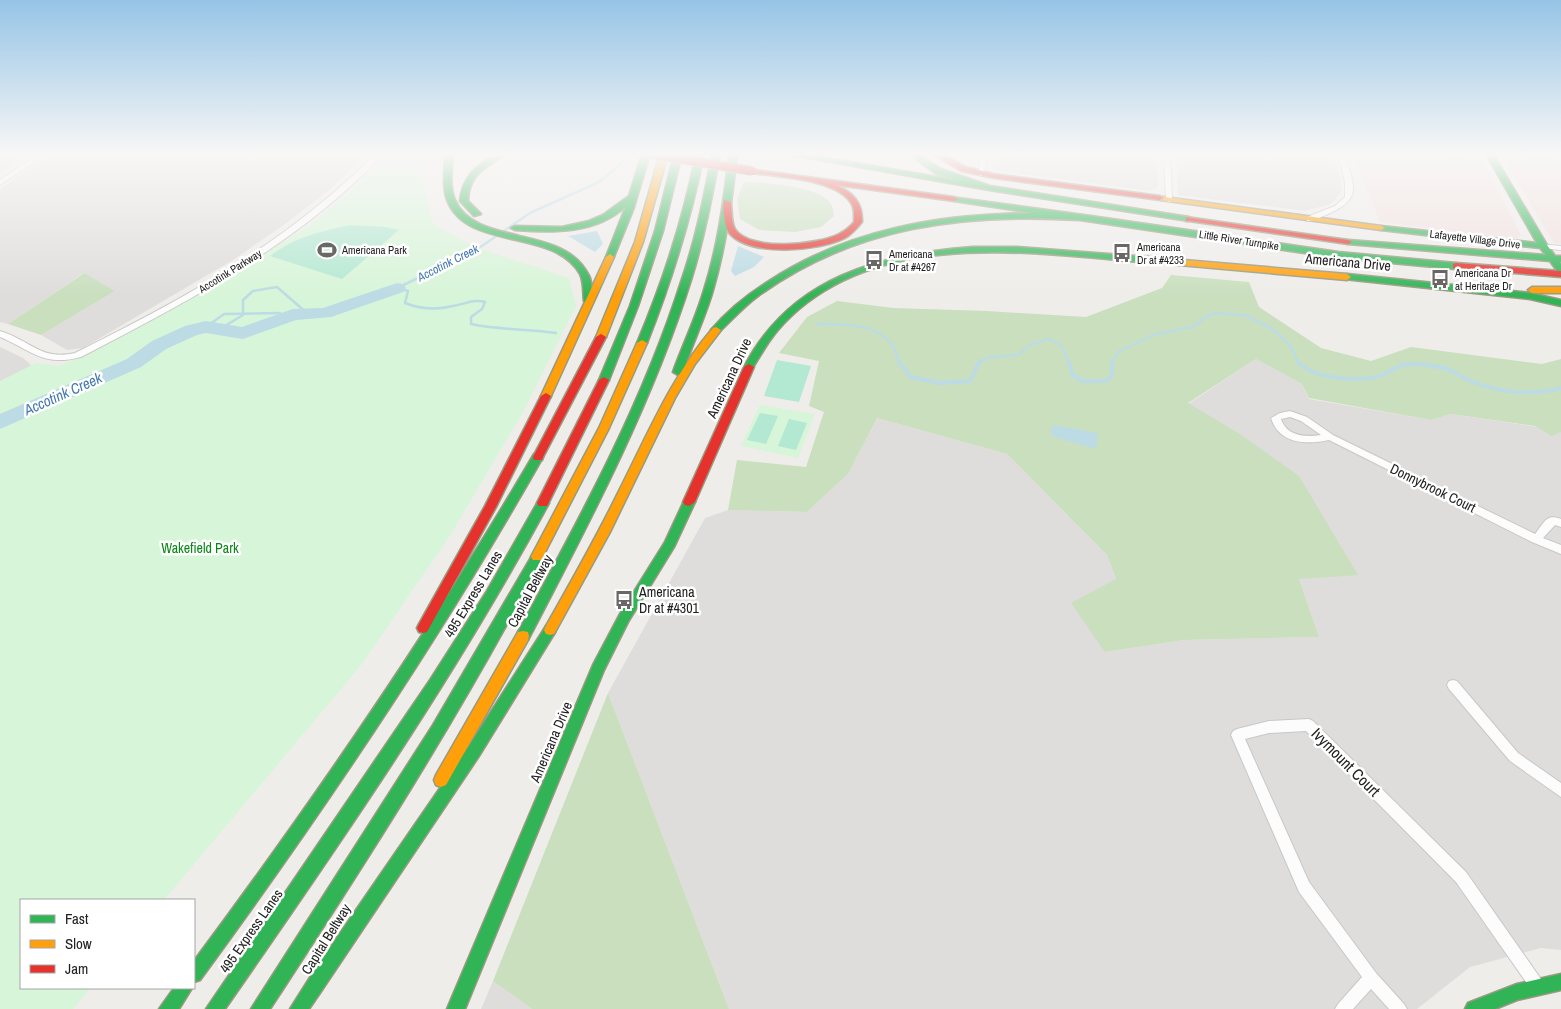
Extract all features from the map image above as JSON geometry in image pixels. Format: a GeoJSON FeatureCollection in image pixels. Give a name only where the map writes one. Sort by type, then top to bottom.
{"type":"FeatureCollection","features":[{"type":"Feature","properties":{"kind":"main road"},"geometry":{"type":"LineString","coordinates":[[452,201],[457,209],[476,219],[490,230],[524,238],[562,252],[572,257],[585,272],[589,282],[588,300],[572,345]]}},
{"type":"Feature","properties":{"kind":"main road"},"geometry":{"type":"LineString","coordinates":[[464,201],[476,219],[505,226],[545,231],[573,228],[603,219],[629,201]]}},
{"type":"Feature","properties":{"kind":"main road"},"geometry":{"type":"LineString","coordinates":[[352,755],[496,498],[572,345],[631,201]]}},
{"type":"Feature","properties":{"kind":"main road"},"geometry":{"type":"LineString","coordinates":[[195,973],[352,755],[472,571],[533,468],[595,350],[626,276],[652,201]]}},
{"type":"Feature","properties":{"kind":"main road","name":"495 Express Lanes"},"geometry":{"type":"LineString","coordinates":[[215,1009],[306,879],[414,717],[461,644],[532,523],[589,414],[636,307],[663,222],[668,201]]}},
{"type":"Feature","properties":{"kind":"main road"},"geometry":{"type":"LineString","coordinates":[[260,1009],[352,870],[418,764],[502,623],[563,510],[622,389],[659,299],[690,201]]}},
{"type":"Feature","properties":{"kind":"main road","name":"Capital Beltway"},"geometry":{"type":"LineString","coordinates":[[299,1009],[422,812],[504,673],[592,504],[641,398],[678,307],[700,234],[707,201]]}},
{"type":"Feature","properties":{"kind":"main road"},"geometry":{"type":"LineString","coordinates":[[727,202],[728,216],[733,232],[754,243],[792,248],[812,246],[830,241],[854,228],[858,219],[858,211],[853,201]]}},
{"type":"Feature","properties":{"kind":"main road","name":"Little River Turnpike"},"geometry":{"type":"LineString","coordinates":[[969,201],[1338,255],[1413,263],[1561,274]]}},
{"type":"Feature","properties":{"kind":"main road","name":"Little River Turnpike"},"geometry":{"type":"LineString","coordinates":[[1075,201],[1314,238],[1401,247],[1556,258]]}},
{"type":"Feature","properties":{"kind":"main road","name":"Lafayette Village Drive"},"geometry":{"type":"LineString","coordinates":[[1177,201],[1310,219],[1543,246]]}},
{"type":"Feature","properties":{"kind":"main road"},"geometry":{"type":"LineString","coordinates":[[1517,201],[1543,246],[1556,258],[1561,270]]}},
{"type":"Feature","properties":{"kind":"main road"},"geometry":{"type":"LineString","coordinates":[[675,389],[678,371],[712,277],[727,202]]}},
{"type":"Feature","properties":{"kind":"main road"},"geometry":{"type":"LineString","coordinates":[[314,987],[515,689],[600,542],[675,389],[706,342],[735,309],[768,283],[808,261],[887,233],[940,220],[1014,214],[1091,218]]}},
{"type":"Feature","properties":{"kind":"main road","name":"Americana Drive"},"geometry":{"type":"LineString","coordinates":[[456,1009],[598,669],[620,624],[670,544],[754,356],[770,331],[798,304],[834,282],[874,266],[924,253],[973,248],[1018,248],[1069,252],[1464,288],[1538,297],[1561,303]]}},
{"type":"Feature","properties":{"kind":"main road","name":"Americana Drive"},"geometry":{"type":"LineString","coordinates":[[1464,288],[1561,290]]}},
{"type":"Feature","properties":{"kind":"main road"},"geometry":{"type":"LineString","coordinates":[[1474,1009],[1498,998],[1561,982]]}},
{"type":"Feature","properties":{"kind":"main road"},"geometry":{"type":"LineString","coordinates":[[168,1009],[183,989]]}},
{"type":"Feature","properties":{"kind":"street","name":"Accotink Parkway"},"geometry":{"type":"LineString","coordinates":[[0,334],[45,358],[61,359],[78,355],[203,288],[254,256],[329,201]]}},
{"type":"Feature","properties":{"kind":"street"},"geometry":{"type":"LineString","coordinates":[[1310,219],[1336,208],[1344,201]]}},
{"type":"Feature","properties":{"kind":"street"},"geometry":{"type":"LineString","coordinates":[[1543,246],[1561,248]]}},
{"type":"Feature","properties":{"kind":"street","name":"Donnybrook Court"},"geometry":{"type":"LineString","coordinates":[[1330,437],[1312,439],[1293,438],[1280,430],[1276,418],[1282,414],[1296,415],[1330,437],[1561,550]]}},
{"type":"Feature","properties":{"kind":"street"},"geometry":{"type":"LineString","coordinates":[[1536,539],[1553,520],[1561,523]]}},
{"type":"Feature","properties":{"kind":"street"},"geometry":{"type":"LineString","coordinates":[[1453,684],[1514,757],[1561,791]]}},
{"type":"Feature","properties":{"kind":"street","name":"Ivymount Court"},"geometry":{"type":"LineString","coordinates":[[1399,1009],[1371,978],[1304,887],[1237,735],[1269,727],[1309,725],[1461,877],[1538,987]]}},
{"type":"Feature","properties":{"kind":"street"},"geometry":{"type":"LineString","coordinates":[[1344,1009],[1371,978]]}},
{"type":"Feature","properties":{"kind":"shaded area"},"geometry":{"type":"Polygon","coordinates":[[[0,201],[315,201],[233,260],[83,348],[67,350],[41,335],[115,291],[83,273],[8,324],[0,322],[0,201]]]}},
{"type":"Feature","properties":{"kind":"shaded area"},"geometry":{"type":"Polygon","coordinates":[[[1226,201],[1334,201],[1328,205],[1305,211],[1226,201]]]}},
{"type":"Feature","properties":{"kind":"shaded area"},"geometry":{"type":"Polygon","coordinates":[[[1372,201],[1504,201],[1521,235],[1517,239],[1380,222],[1372,201]]]}},
{"type":"Feature","properties":{"kind":"shaded area"},"geometry":{"type":"Polygon","coordinates":[[[1529,201],[1561,201],[1561,244],[1554,243],[1529,201]]]}},
{"type":"Feature","properties":{"kind":"shaded area"},"geometry":{"type":"Polygon","coordinates":[[[0,347],[23,358],[31,365],[25,373],[0,385],[0,347]]]}},
{"type":"Feature","properties":{"kind":"shaded area"},"geometry":{"type":"Polygon","coordinates":[[[1256,359],[1302,384],[1309,399],[1431,420],[1451,414],[1538,427],[1561,418],[1561,950],[1541,948],[1470,967],[1417,1009],[729,1009],[608,693],[705,518],[728,510],[807,512],[848,474],[877,418],[1007,454],[1107,555],[1116,579],[1105,652],[1184,640],[1319,637],[1299,579],[1237,432],[1188,404],[1256,359]]]}},
{"type":"Feature","properties":{"kind":"shaded area"},"geometry":{"type":"Polygon","coordinates":[[[493,981],[532,1009],[481,1009],[493,981]]]}},
{"type":"Feature","properties":{"kind":"green space","name":"Wakefield Park"},"geometry":{"type":"Polygon","coordinates":[[[339,201],[427,201],[433,224],[475,247],[569,278],[576,306],[524,410],[451,534],[362,664],[165,899],[20,899],[20,989],[90,989],[73,1009],[0,1009],[0,381],[36,363],[58,366],[84,356],[199,294],[306,228],[339,201]]]}},
{"type":"Feature","properties":{"kind":"green space"},"geometry":{"type":"Polygon","coordinates":[[[737,201],[828,201],[833,208],[834,216],[821,227],[795,232],[759,230],[740,219],[737,201]]]}},
{"type":"Feature","properties":{"kind":"green space","name":"Americana Park"},"geometry":{"type":"Polygon","coordinates":[[[349,225],[385,227],[399,230],[342,279],[270,256],[298,240],[349,225]]]}},
{"type":"Feature","properties":{"kind":"green space"},"geometry":{"type":"Polygon","coordinates":[[[84,273],[115,291],[41,335],[8,324],[84,273]]]}},
{"type":"Feature","properties":{"kind":"green space"},"geometry":{"type":"Polygon","coordinates":[[[1171,275],[1249,282],[1259,307],[1321,348],[1371,361],[1411,347],[1542,364],[1561,359],[1561,432],[1552,436],[1535,426],[1451,414],[1431,420],[1309,398],[1302,384],[1256,359],[1188,403],[1237,432],[1299,476],[1358,575],[1299,579],[1319,637],[1184,640],[1105,652],[1071,603],[1116,579],[1107,555],[1007,454],[877,418],[848,474],[807,512],[728,510],[737,460],[806,467],[824,412],[809,406],[819,361],[779,353],[807,317],[837,301],[893,308],[1086,317],[1162,288],[1171,275]]]}},
{"type":"Feature","properties":{"kind":"green space"},"geometry":{"type":"Polygon","coordinates":[[[777,360],[811,366],[799,402],[764,396],[777,360]]]}},
{"type":"Feature","properties":{"kind":"green space"},"geometry":{"type":"Polygon","coordinates":[[[760,405],[815,414],[798,458],[741,446],[760,405]]]}},
{"type":"Feature","properties":{"kind":"green space"},"geometry":{"type":"Polygon","coordinates":[[[760,413],[778,416],[766,444],[747,440],[760,413]]]}},
{"type":"Feature","properties":{"kind":"green space"},"geometry":{"type":"Polygon","coordinates":[[[789,419],[807,423],[796,450],[778,446],[789,419]]]}},
{"type":"Feature","properties":{"kind":"green space"},"geometry":{"type":"Polygon","coordinates":[[[608,693],[729,1009],[532,1009],[493,981],[608,693]]]}},
{"type":"Feature","properties":{"kind":"water"},"geometry":{"type":"Polygon","coordinates":[[[597,231],[603,244],[595,252],[568,236],[597,231]]]}},
{"type":"Feature","properties":{"kind":"water"},"geometry":{"type":"Polygon","coordinates":[[[738,246],[764,257],[754,267],[735,276],[731,271],[738,246]]]}},
{"type":"Feature","properties":{"kind":"water"},"geometry":{"type":"Polygon","coordinates":[[[1052,425],[1098,433],[1096,449],[1051,436],[1052,425]]]}},
{"type":"Feature","properties":{"kind":"waterway","name":"Accotink Creek"},"geometry":{"type":"LineString","coordinates":[[556,333],[471,324],[471,317],[482,309],[485,302],[473,301],[441,308],[423,308],[405,303],[408,291],[397,288],[473,252],[530,213],[557,201]]}},
{"type":"Feature","properties":{"kind":"waterway","name":"Accotink Creek"},"geometry":{"type":"LineString","coordinates":[[243,314],[243,300],[253,291],[277,287],[308,314]]}},
{"type":"Feature","properties":{"kind":"waterway","name":"Accotink Creek"},"geometry":{"type":"LineString","coordinates":[[0,422],[134,363],[159,345],[192,330],[206,327],[243,333],[278,322],[293,315],[325,313],[397,288]]}},
{"type":"Feature","properties":{"kind":"waterway","name":"Accotink Creek"},"geometry":{"type":"LineString","coordinates":[[243,314],[279,313],[288,317]]}},
{"type":"Feature","properties":{"kind":"waterway"},"geometry":{"type":"LineString","coordinates":[[1112,362],[1118,352],[1153,335],[1195,326],[1204,318],[1215,313],[1244,315],[1271,328],[1290,345],[1298,362]]}},
{"type":"Feature","properties":{"kind":"waterway","name":"Accotink Creek"},"geometry":{"type":"LineString","coordinates":[[206,327],[224,314],[243,314]]}},
{"type":"Feature","properties":{"kind":"waterway","name":"Accotink Creek"},"geometry":{"type":"LineString","coordinates":[[220,329],[243,314]]}},
{"type":"Feature","properties":{"kind":"waterway"},"geometry":{"type":"LineString","coordinates":[[817,324],[856,326],[874,331],[892,344],[900,363]]}},
{"type":"Feature","properties":{"kind":"waterway"},"geometry":{"type":"LineString","coordinates":[[979,364],[980,361],[991,357],[1018,355],[1030,345],[1049,339],[1061,345],[1070,364]]}},
{"type":"Feature","properties":{"kind":"waterway"},"geometry":{"type":"LineString","coordinates":[[900,363],[911,377],[940,383],[970,381],[979,362]]}},
{"type":"Feature","properties":{"kind":"waterway"},"geometry":{"type":"LineString","coordinates":[[1069,362],[1073,375],[1082,381],[1106,381],[1112,375],[1112,362]]}},
{"type":"Feature","properties":{"kind":"waterway"},"geometry":{"type":"LineString","coordinates":[[1298,362],[1305,368],[1315,372],[1338,378],[1362,379],[1382,375],[1402,365],[1417,364],[1444,368],[1468,380],[1502,390],[1537,392],[1561,388]]}},
{"type":"Feature","properties":{"kind":"traffic: fast"},"geometry":{"type":"LineString","coordinates":[[452,201],[466,218],[482,228],[557,249],[572,259],[584,274],[587,284],[588,301]]}},
{"type":"Feature","properties":{"kind":"traffic: fast"},"geometry":{"type":"LineString","coordinates":[[464,201],[477,214]]}},
{"type":"Feature","properties":{"kind":"traffic: fast"},"geometry":{"type":"LineString","coordinates":[[515,228],[546,230],[577,227],[606,217],[619,209],[627,201]]}},
{"type":"Feature","properties":{"kind":"traffic: fast"},"geometry":{"type":"LineString","coordinates":[[610,257],[632,201]]}},
{"type":"Feature","properties":{"kind":"traffic: fast"},"geometry":{"type":"LineString","coordinates":[[604,380],[634,306],[659,231],[666,201]]}},
{"type":"Feature","properties":{"kind":"traffic: fast"},"geometry":{"type":"LineString","coordinates":[[642,343],[660,297],[690,201]]}},
{"type":"Feature","properties":{"kind":"traffic: fast"},"geometry":{"type":"LineString","coordinates":[[523,636],[584,522],[640,402],[665,341],[687,279],[707,201]]}},
{"type":"Feature","properties":{"kind":"traffic: fast"},"geometry":{"type":"LineString","coordinates":[[678,372],[709,289],[719,251],[728,201]]}},
{"type":"Feature","properties":{"kind":"traffic: fast"},"geometry":{"type":"LineString","coordinates":[[968,201],[1338,255],[1456,266]]}},
{"type":"Feature","properties":{"kind":"traffic: fast"},"geometry":{"type":"LineString","coordinates":[[1073,201],[1189,219]]}},
{"type":"Feature","properties":{"kind":"traffic: fast"},"geometry":{"type":"LineString","coordinates":[[1517,201],[1543,246],[1561,270]]}},
{"type":"Feature","properties":{"kind":"traffic: fast"},"geometry":{"type":"LineString","coordinates":[[716,330],[753,295],[795,267],[841,246],[889,231],[939,221],[990,216],[1041,215],[1091,218]]}},
{"type":"Feature","properties":{"kind":"traffic: fast"},"geometry":{"type":"LineString","coordinates":[[1381,228],[1543,246]]}},
{"type":"Feature","properties":{"kind":"traffic: fast"},"geometry":{"type":"LineString","coordinates":[[1348,242],[1561,259]]}},
{"type":"Feature","properties":{"kind":"traffic: fast"},"geometry":{"type":"LineString","coordinates":[[749,367],[760,347],[782,320],[808,298],[846,276],[887,261],[929,253],[973,249],[1061,252],[1148,260]]}},
{"type":"Feature","properties":{"kind":"traffic: fast"},"geometry":{"type":"LineString","coordinates":[[1347,277],[1530,296],[1561,303]]}},
{"type":"Feature","properties":{"kind":"traffic: fast"},"geometry":{"type":"LineString","coordinates":[[195,973],[286,849],[374,721],[459,591],[538,457]]}},
{"type":"Feature","properties":{"kind":"traffic: fast"},"geometry":{"type":"LineString","coordinates":[[456,1009],[598,669],[624,618],[670,544],[689,502]]}},
{"type":"Feature","properties":{"kind":"traffic: fast"},"geometry":{"type":"LineString","coordinates":[[215,1009],[330,843],[416,714],[491,595],[543,503]]}},
{"type":"Feature","properties":{"kind":"traffic: fast"},"geometry":{"type":"LineString","coordinates":[[260,1009],[404,786],[472,673],[537,557]]}},
{"type":"Feature","properties":{"kind":"traffic: fast"},"geometry":{"type":"LineString","coordinates":[[314,987],[474,751],[550,630]]}},
{"type":"Feature","properties":{"kind":"traffic: fast"},"geometry":{"type":"LineString","coordinates":[[299,1009],[320,977]]}},
{"type":"Feature","properties":{"kind":"traffic: fast"},"geometry":{"type":"LineString","coordinates":[[1474,1009],[1517,992],[1561,982]]}},
{"type":"Feature","properties":{"kind":"traffic: fast"},"geometry":{"type":"LineString","coordinates":[[168,1009],[183,989]]}},
{"type":"Feature","properties":{"kind":"traffic: slow"},"geometry":{"type":"LineString","coordinates":[[601,337],[639,242],[651,201]]}},
{"type":"Feature","properties":{"kind":"traffic: slow"},"geometry":{"type":"LineString","coordinates":[[1183,201],[1381,228]]}},
{"type":"Feature","properties":{"kind":"traffic: slow"},"geometry":{"type":"LineString","coordinates":[[546,396],[610,257]]}},
{"type":"Feature","properties":{"kind":"traffic: slow"},"geometry":{"type":"LineString","coordinates":[[1148,260],[1347,277]]}},
{"type":"Feature","properties":{"kind":"traffic: slow"},"geometry":{"type":"LineString","coordinates":[[1532,290],[1561,290]]}},
{"type":"Feature","properties":{"kind":"traffic: slow"},"geometry":{"type":"LineString","coordinates":[[550,630],[604,532],[670,398],[691,363],[716,330]]}},
{"type":"Feature","properties":{"kind":"traffic: slow"},"geometry":{"type":"LineString","coordinates":[[537,557],[604,428],[642,343]]}},
{"type":"Feature","properties":{"kind":"traffic: slow"},"geometry":{"type":"LineString","coordinates":[[441,780],[523,636]]}},
{"type":"Feature","properties":{"kind":"traffic: jam"},"geometry":{"type":"LineString","coordinates":[[727,202],[731,229],[741,239],[768,246],[783,247],[814,244],[844,235],[858,222],[858,210],[854,201]]}},
{"type":"Feature","properties":{"kind":"traffic: jam"},"geometry":{"type":"LineString","coordinates":[[1189,219],[1348,242]]}},
{"type":"Feature","properties":{"kind":"traffic: jam"},"geometry":{"type":"LineString","coordinates":[[1456,266],[1561,274]]}},
{"type":"Feature","properties":{"kind":"traffic: jam"},"geometry":{"type":"LineString","coordinates":[[538,457],[601,337]]}},
{"type":"Feature","properties":{"kind":"traffic: jam"},"geometry":{"type":"LineString","coordinates":[[689,502],[749,367]]}},
{"type":"Feature","properties":{"kind":"traffic: jam"},"geometry":{"type":"LineString","coordinates":[[543,503],[604,380]]}},
{"type":"Feature","properties":{"kind":"traffic: jam"},"geometry":{"type":"LineString","coordinates":[[423,628],[490,507],[546,396]]}},
{"type":"Feature","properties":{"kind":"place","name":"Americana Park"},"geometry":{"type":"Point","coordinates":[327,250]}},
{"type":"Feature","properties":{"kind":"place","name":"Americana Dr at #4233"},"geometry":{"type":"Point","coordinates":[1122,253]}},
{"type":"Feature","properties":{"kind":"place","name":"Americana Dr at #4267"},"geometry":{"type":"Point","coordinates":[874,260]}},
{"type":"Feature","properties":{"kind":"place","name":"Americana Dr at Heritage Dr"},"geometry":{"type":"Point","coordinates":[1440,279]}},
{"type":"Feature","properties":{"kind":"place","name":"Americana Dr at #4301"},"geometry":{"type":"Point","coordinates":[624,600]}}]}
